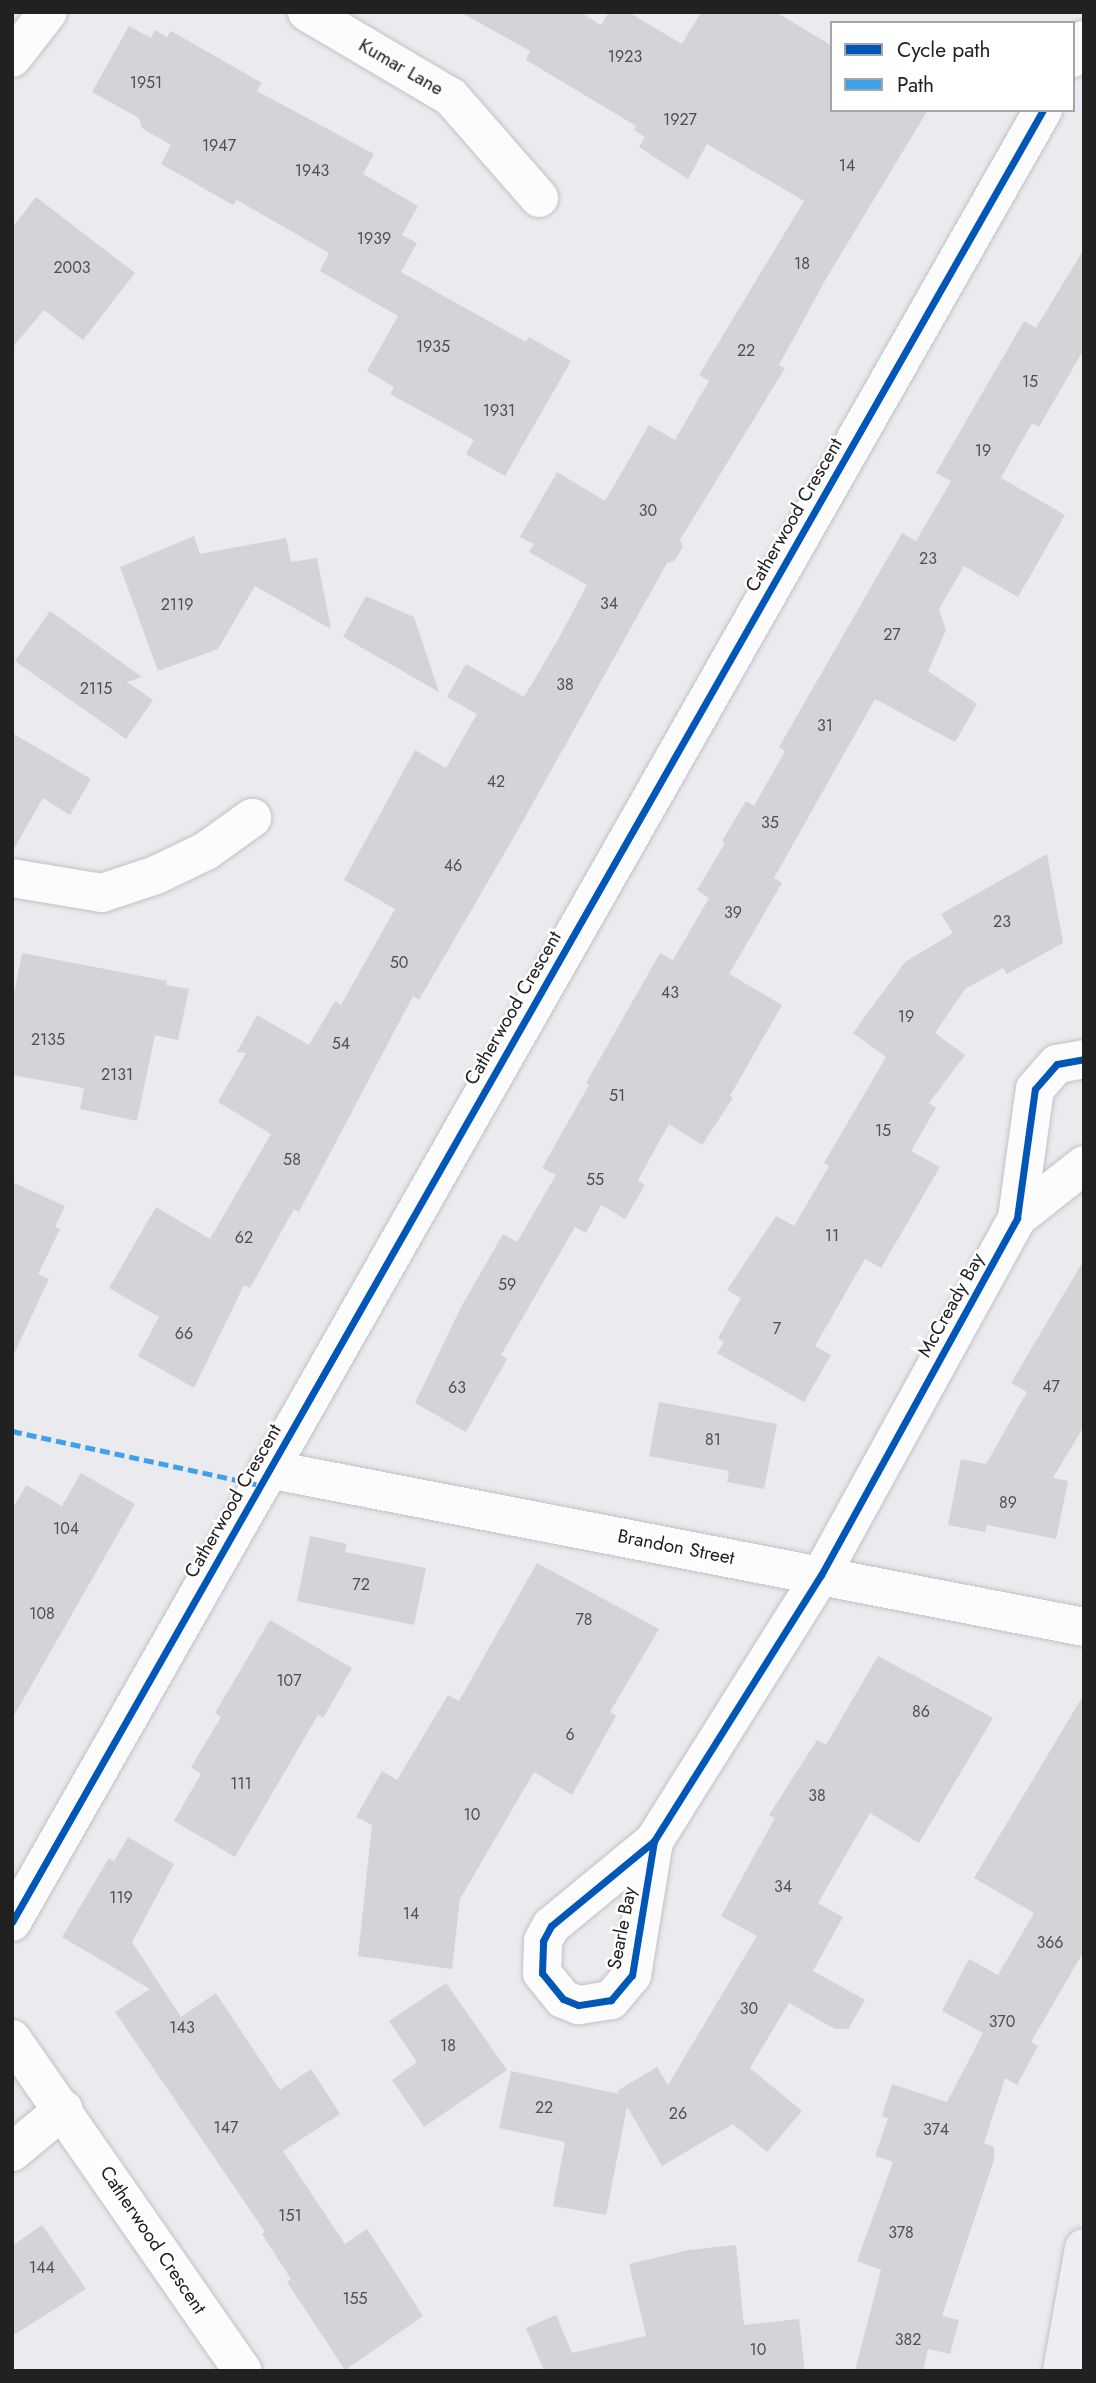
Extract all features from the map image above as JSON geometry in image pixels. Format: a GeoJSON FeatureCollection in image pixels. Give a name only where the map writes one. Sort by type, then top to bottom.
{"type":"FeatureCollection","features":[{"type":"Feature","properties":{"kind":"street"},"geometry":{"type":"LineString","coordinates":[[12,58],[48,12]]}},
{"type":"Feature","properties":{"kind":"street","name":"Kumar Lane"},"geometry":{"type":"LineString","coordinates":[[307,12],[451,97],[539,198]]}},
{"type":"Feature","properties":{"kind":"street","name":"Catherwood Crescent"},"geometry":{"type":"LineString","coordinates":[[12,1922],[1043,112]]}},
{"type":"Feature","properties":{"kind":"street"},"geometry":{"type":"LineString","coordinates":[[12,878],[102,893],[156,875],[206,851],[252,818]]}},
{"type":"Feature","properties":{"kind":"street","name":"McCready Bay"},"geometry":{"type":"LineString","coordinates":[[821,1575],[1017,1218],[1035,1089],[1057,1064],[1084,1059]]}},
{"type":"Feature","properties":{"kind":"street","name":"McCready Bay"},"geometry":{"type":"LineString","coordinates":[[1017,1218],[1084,1165]]}},
{"type":"Feature","properties":{"kind":"street","name":"Brandon Street"},"geometry":{"type":"LineString","coordinates":[[268,1469],[1084,1627]]}},
{"type":"Feature","properties":{"kind":"street"},"geometry":{"type":"LineString","coordinates":[[654,1840],[821,1575]]}},
{"type":"Feature","properties":{"kind":"street","name":"Catherwood Crescent"},"geometry":{"type":"LineString","coordinates":[[12,2039],[64,2109],[243,2371]]}},
{"type":"Feature","properties":{"kind":"street"},"geometry":{"type":"LineString","coordinates":[[12,2152],[64,2109]]}},
{"type":"Feature","properties":{"kind":"street"},"geometry":{"type":"LineString","coordinates":[[1062,2371],[1075,2276],[1084,2248]]}},
{"type":"Feature","properties":{"kind":"building"},"geometry":{"type":"Polygon","coordinates":[[[460,12],[580,12],[601,25],[609,12],[628,12],[682,44],[701,12],[776,12],[830,45],[830,112],[927,112],[827,277],[779,365],[785,368],[680,540],[683,547],[674,561],[667,563],[514,837],[419,1000],[413,996],[299,1212],[294,1209],[250,1288],[244,1285],[194,1388],[138,1356],[159,1317],[109,1288],[156,1207],[210,1239],[271,1134],[218,1102],[246,1053],[237,1052],[257,1015],[309,1045],[335,1001],[341,1005],[395,909],[344,880],[415,750],[446,768],[477,714],[447,697],[466,664],[524,697],[560,636],[587,585],[529,552],[534,544],[520,537],[557,472],[605,501],[649,425],[675,440],[709,381],[699,375],[804,201],[707,144],[688,179],[639,147],[645,137],[634,130],[636,126],[526,60],[530,51],[460,12]]]}},
{"type":"Feature","properties":{"kind":"building"},"geometry":{"type":"Polygon","coordinates":[[[129,26],[151,38],[155,30],[167,37],[171,31],[262,83],[257,91],[374,154],[363,174],[418,206],[402,235],[417,243],[401,272],[526,342],[529,337],[571,361],[505,476],[466,454],[474,440],[390,394],[394,387],[367,371],[398,316],[320,271],[329,253],[237,200],[233,205],[161,164],[171,145],[142,128],[139,118],[92,92],[129,26]]]}},
{"type":"Feature","properties":{"kind":"building"},"geometry":{"type":"Polygon","coordinates":[[[36,197],[135,273],[83,340],[44,310],[12,348],[12,228],[36,197]]]}},
{"type":"Feature","properties":{"kind":"building"},"geometry":{"type":"Polygon","coordinates":[[[1084,249],[1084,349],[1039,427],[1032,423],[1001,478],[1065,515],[1018,597],[964,566],[939,609],[946,630],[928,671],[977,704],[955,742],[875,699],[774,878],[782,883],[729,974],[782,1005],[730,1096],[733,1098],[702,1145],[669,1124],[638,1180],[645,1185],[625,1219],[601,1205],[586,1233],[575,1227],[501,1355],[507,1359],[466,1432],[415,1403],[461,1307],[503,1234],[517,1242],[556,1175],[542,1168],[589,1085],[586,1083],[660,953],[673,960],[709,898],[697,890],[725,843],[722,841],[746,801],[754,806],[785,751],[779,747],[902,533],[916,541],[951,481],[936,473],[1024,321],[1036,328],[1084,249]]]}},
{"type":"Feature","properties":{"kind":"building"},"geometry":{"type":"Polygon","coordinates":[[[194,536],[200,554],[286,538],[291,562],[317,558],[331,629],[255,586],[218,649],[158,671],[120,567],[194,536]]]}},
{"type":"Feature","properties":{"kind":"building"},"geometry":{"type":"Polygon","coordinates":[[[366,596],[414,617],[439,692],[343,637],[366,596]]]}},
{"type":"Feature","properties":{"kind":"building"},"geometry":{"type":"Polygon","coordinates":[[[50,611],[142,677],[127,682],[153,700],[126,739],[15,661],[50,611]]]}},
{"type":"Feature","properties":{"kind":"building"},"geometry":{"type":"Polygon","coordinates":[[[12,733],[91,779],[70,815],[43,798],[12,852],[12,733]]]}},
{"type":"Feature","properties":{"kind":"building"},"geometry":{"type":"Polygon","coordinates":[[[1047,854],[1063,943],[1007,974],[1003,968],[965,989],[935,1033],[965,1055],[929,1103],[936,1108],[911,1151],[940,1167],[881,1268],[865,1259],[815,1346],[831,1355],[804,1402],[717,1353],[724,1342],[718,1338],[741,1298],[727,1290],[776,1216],[794,1226],[829,1166],[824,1163],[886,1057],[853,1033],[905,962],[953,933],[941,914],[1047,854]]]}},
{"type":"Feature","properties":{"kind":"building"},"geometry":{"type":"Polygon","coordinates":[[[22,953],[167,981],[166,985],[189,989],[178,1040],[155,1035],[137,1121],[80,1109],[84,1088],[12,1075],[12,1004],[22,953]]]}},
{"type":"Feature","properties":{"kind":"building"},"geometry":{"type":"Polygon","coordinates":[[[12,1182],[65,1206],[55,1227],[60,1229],[38,1274],[49,1279],[12,1358],[12,1182]]]}},
{"type":"Feature","properties":{"kind":"building"},"geometry":{"type":"Polygon","coordinates":[[[1084,1260],[1084,1426],[1053,1478],[1068,1481],[1056,1539],[987,1525],[985,1532],[948,1525],[961,1459],[986,1464],[1027,1392],[1011,1383],[1084,1260]]]}},
{"type":"Feature","properties":{"kind":"building"},"geometry":{"type":"Polygon","coordinates":[[[659,1402],[777,1424],[764,1489],[727,1482],[729,1471],[649,1456],[659,1402]]]}},
{"type":"Feature","properties":{"kind":"building"},"geometry":{"type":"Polygon","coordinates":[[[81,1473],[135,1504],[12,1719],[12,1510],[26,1485],[62,1506],[81,1473]]]}},
{"type":"Feature","properties":{"kind":"building"},"geometry":{"type":"Polygon","coordinates":[[[310,1536],[347,1544],[345,1552],[426,1568],[414,1625],[297,1601],[310,1536]]]}},
{"type":"Feature","properties":{"kind":"building"},"geometry":{"type":"Polygon","coordinates":[[[537,1563],[659,1629],[610,1712],[616,1716],[572,1795],[534,1772],[460,1899],[452,1969],[358,1956],[372,1825],[356,1817],[382,1771],[397,1780],[448,1695],[459,1701],[537,1563]]]}},
{"type":"Feature","properties":{"kind":"building"},"geometry":{"type":"Polygon","coordinates":[[[270,1620],[352,1668],[323,1718],[318,1715],[235,1857],[174,1821],[201,1774],[191,1767],[221,1717],[215,1713],[270,1620]]]}},
{"type":"Feature","properties":{"kind":"building"},"geometry":{"type":"Polygon","coordinates":[[[878,1656],[993,1718],[919,1843],[870,1813],[818,1903],[843,1917],[813,1971],[865,2000],[848,2029],[835,2029],[789,2003],[750,2068],[802,2111],[767,2152],[733,2124],[662,2166],[627,2107],[606,2215],[553,2206],[565,2142],[499,2128],[511,2071],[619,2094],[617,2091],[657,2067],[668,2085],[757,1936],[721,1916],[775,1818],[769,1815],[817,1740],[826,1745],[878,1656]]]}},
{"type":"Feature","properties":{"kind":"building"},"geometry":{"type":"Polygon","coordinates":[[[1084,1694],[1084,1951],[1031,2042],[1038,2046],[1017,2085],[1005,2078],[984,2143],[994,2147],[994,2160],[942,2316],[959,2320],[950,2354],[928,2349],[923,2371],[855,2371],[881,2270],[857,2261],[893,2162],[875,2156],[888,2118],[882,2116],[892,2084],[947,2102],[983,2033],[942,2011],[969,1959],[998,1975],[1034,1913],[974,1878],[1084,1694]]]}},
{"type":"Feature","properties":{"kind":"building"},"geometry":{"type":"Polygon","coordinates":[[[128,1837],[174,1864],[132,1942],[181,2017],[216,1993],[280,2090],[311,2069],[340,2114],[283,2151],[345,2244],[367,2229],[423,2316],[345,2370],[287,2282],[291,2279],[262,2234],[265,2232],[115,2012],[150,1989],[62,1937],[109,1858],[114,1861],[128,1837]]]}},
{"type":"Feature","properties":{"kind":"building"},"geometry":{"type":"Polygon","coordinates":[[[446,1983],[507,2070],[424,2127],[392,2080],[417,2062],[389,2021],[446,1983]]]}},
{"type":"Feature","properties":{"kind":"building"},"geometry":{"type":"Polygon","coordinates":[[[42,2225],[86,2289],[12,2336],[12,2246],[42,2225]]]}},
{"type":"Feature","properties":{"kind":"building"},"geometry":{"type":"Polygon","coordinates":[[[736,2245],[744,2325],[799,2319],[805,2371],[544,2371],[526,2328],[556,2315],[572,2353],[646,2336],[629,2264],[689,2250],[736,2245]]]}},
{"type":"Feature","properties":{"kind":"marked path"},"geometry":{"type":"LineString","coordinates":[[12,1431],[259,1485]]}},
{"type":"Feature","properties":{"kind":"cycle path"},"geometry":{"type":"LineString","coordinates":[[12,1922],[1042,112]]}},
{"type":"Feature","properties":{"kind":"cycle path","name":"Searle Bay"},"geometry":{"type":"LineString","coordinates":[[654,1841],[632,1975],[611,2000],[578,2005],[563,1999],[542,1973],[543,1941],[551,1926],[654,1841],[821,1575],[1017,1218],[1035,1089],[1057,1064],[1084,1059]]}}]}
